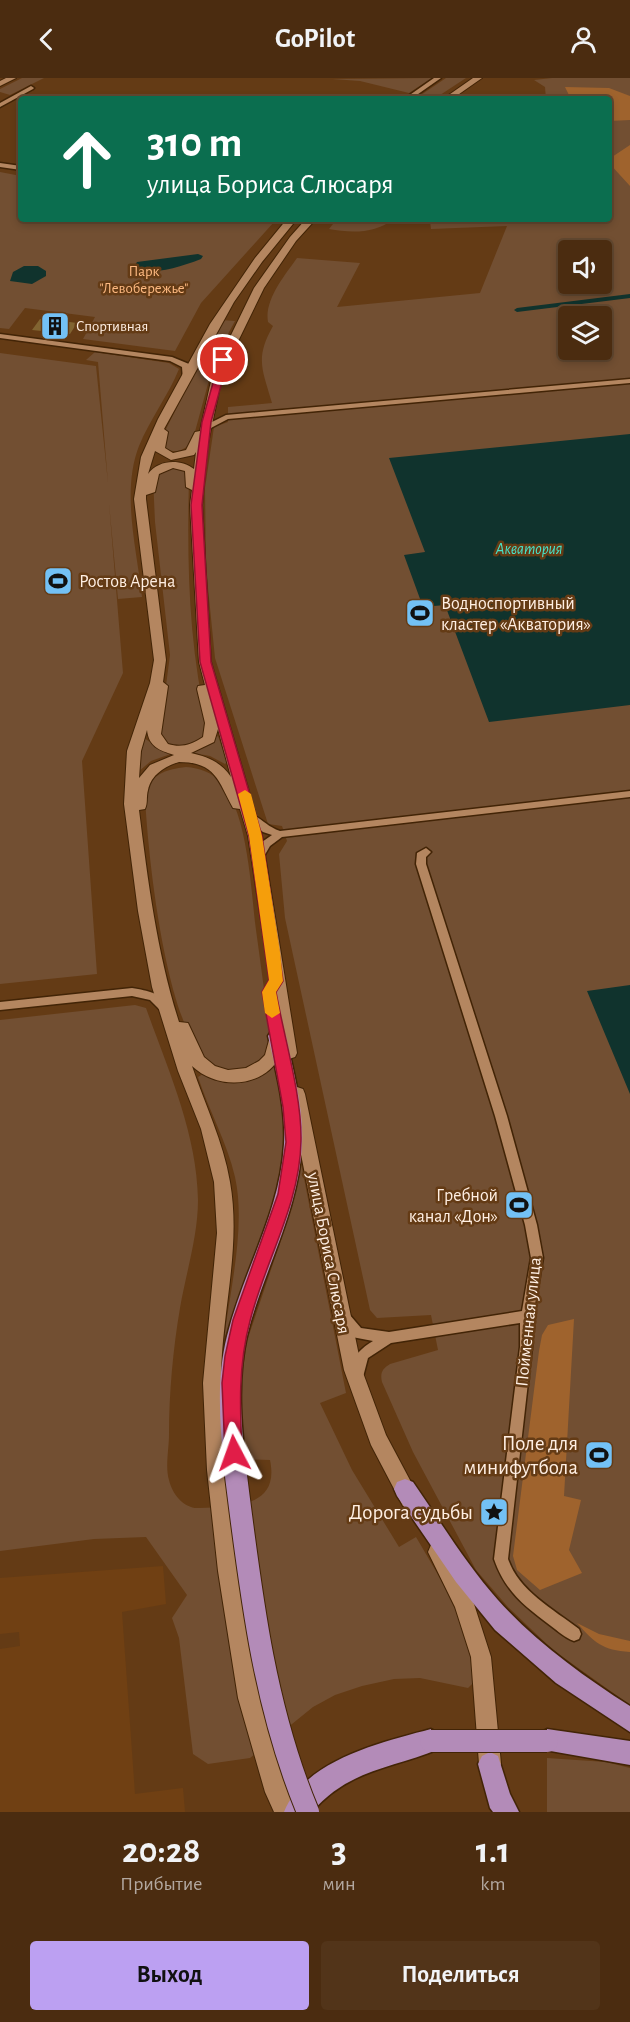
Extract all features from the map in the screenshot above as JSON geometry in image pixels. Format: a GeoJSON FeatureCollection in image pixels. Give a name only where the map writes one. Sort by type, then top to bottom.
{"type":"FeatureCollection","features":[{"type":"Feature","properties":{"kind":"main road"},"geometry":{"type":"LineString","coordinates":[[0,84],[12,78]]}},
{"type":"Feature","properties":{"kind":"main road"},"geometry":{"type":"LineString","coordinates":[[451,96],[478,78]]}},
{"type":"Feature","properties":{"kind":"main road"},"geometry":{"type":"LineString","coordinates":[[462,96],[489,78]]}},
{"type":"Feature","properties":{"kind":"main road"},"geometry":{"type":"LineString","coordinates":[[205,662],[203,690],[212,733],[204,743],[192,749],[173,750],[157,743],[153,737],[153,726],[162,689],[155,606],[142,517],[140,482],[143,466],[150,444],[218,318],[236,289],[289,222]]}},
{"type":"Feature","properties":{"kind":"main road","name":"улица Бориса Слюсаря"},"geometry":{"type":"LineString","coordinates":[[308,222],[293,239],[259,288],[218,372],[206,425],[196,505],[205,662],[259,855],[276,981],[339,1311],[359,1386],[378,1439],[464,1604],[481,1657],[490,1764]]}},
{"type":"Feature","properties":{"kind":"main road"},"geometry":{"type":"LineString","coordinates":[[165,416],[168,421],[158,446],[161,453],[171,457],[185,456],[194,450],[201,426],[206,425]]}},
{"type":"Feature","properties":{"kind":"main road"},"geometry":{"type":"LineString","coordinates":[[142,517],[149,512],[150,476],[163,466],[175,465],[189,469],[192,478],[192,501],[196,505]]}},
{"type":"Feature","properties":{"kind":"main road"},"geometry":{"type":"LineString","coordinates":[[160,660],[131,767],[131,804],[151,948],[164,1004],[208,1129],[225,1203],[226,1233],[212,1383],[226,1469],[263,1660],[281,1740],[296,1787],[308,1812]]}},
{"type":"Feature","properties":{"kind":"main road"},"geometry":{"type":"LineString","coordinates":[[139,857],[145,850],[140,788],[144,777],[151,769],[172,760],[196,760],[216,768],[232,788],[248,834],[255,836]]}},
{"type":"Feature","properties":{"kind":"main road"},"geometry":{"type":"LineString","coordinates":[[276,981],[269,992],[294,1142],[286,1194],[242,1320],[234,1356],[226,1469],[228,1571],[249,1698],[276,1792],[286,1812]]}},
{"type":"Feature","properties":{"kind":"main road"},"geometry":{"type":"LineString","coordinates":[[164,1004],[173,1000],[192,1053],[201,1065],[220,1075],[245,1076],[255,1072],[272,1059],[277,1036]]}},
{"type":"Feature","properties":{"kind":"main road"},"geometry":{"type":"LineString","coordinates":[[405,1489],[477,1591],[503,1622],[549,1662],[630,1720]]}},
{"type":"Feature","properties":{"kind":"main road"},"geometry":{"type":"LineString","coordinates":[[296,1812],[309,1794],[350,1765],[431,1741],[547,1740],[630,1753]]}},
{"type":"Feature","properties":{"kind":"main road"},"geometry":{"type":"LineString","coordinates":[[490,1764],[492,1812]]}},
{"type":"Feature","properties":{"kind":"main road"},"geometry":{"type":"LineString","coordinates":[[490,1764],[499,1799],[507,1812]]}},
{"type":"Feature","properties":{"kind":"street"},"geometry":{"type":"LineString","coordinates":[[411,96],[438,78]]}},
{"type":"Feature","properties":{"kind":"street"},"geometry":{"type":"LineString","coordinates":[[0,105],[31,88]]}},
{"type":"Feature","properties":{"kind":"street"},"geometry":{"type":"LineString","coordinates":[[0,165],[18,168]]}},
{"type":"Feature","properties":{"kind":"street"},"geometry":{"type":"LineString","coordinates":[[0,336],[172,359],[187,358],[199,351]]}},
{"type":"Feature","properties":{"kind":"street"},"geometry":{"type":"LineString","coordinates":[[172,359],[186,366],[186,378]]}},
{"type":"Feature","properties":{"kind":"street"},"geometry":{"type":"LineString","coordinates":[[206,425],[226,417],[630,381]]}},
{"type":"Feature","properties":{"kind":"street"},"geometry":{"type":"LineString","coordinates":[[210,407],[226,417]]}},
{"type":"Feature","properties":{"kind":"street"},"geometry":{"type":"LineString","coordinates":[[250,817],[266,830],[280,834],[630,794]]}},
{"type":"Feature","properties":{"kind":"street"},"geometry":{"type":"LineString","coordinates":[[259,855],[266,844],[280,834]]}},
{"type":"Feature","properties":{"kind":"street","name":"Пойменная улица"},"geometry":{"type":"LineString","coordinates":[[426,852],[421,856],[421,864],[470,1014],[531,1225],[537,1258],[527,1316],[526,1347],[501,1559],[504,1571],[514,1584],[574,1634]]}},
{"type":"Feature","properties":{"kind":"street"},"geometry":{"type":"LineString","coordinates":[[0,1006],[132,992],[153,996],[164,1004]]}},
{"type":"Feature","properties":{"kind":"street"},"geometry":{"type":"LineString","coordinates":[[339,1311],[357,1333],[389,1338],[527,1316]]}},
{"type":"Feature","properties":{"kind":"street"},"geometry":{"type":"LineString","coordinates":[[359,1386],[358,1369],[362,1355],[389,1338]]}},
{"type":"Feature","properties":{"kind":"shaded area"},"geometry":{"type":"Polygon","coordinates":[[[565,87],[609,88],[630,96],[630,120],[612,121],[612,96],[570,96],[565,87]]]}},
{"type":"Feature","properties":{"kind":"shaded area"},"geometry":{"type":"Polygon","coordinates":[[[630,145],[630,186],[612,166],[612,157],[630,145]]]}},
{"type":"Feature","properties":{"kind":"shaded area"},"geometry":{"type":"Polygon","coordinates":[[[574,1319],[564,1496],[581,1500],[569,1550],[582,1573],[540,1590],[517,1570],[513,1556],[542,1335],[548,1325],[574,1319]]]}},
{"type":"Feature","properties":{"kind":"shaded area"},"geometry":{"type":"Polygon","coordinates":[[[163,1566],[166,1604],[122,1612],[135,1794],[183,1788],[185,1812],[0,1812],[0,1649],[20,1646],[19,1632],[0,1634],[0,1578],[163,1566]]]}},
{"type":"Feature","properties":{"kind":"shaded area"},"geometry":{"type":"Polygon","coordinates":[[[577,1623],[599,1634],[630,1641],[630,1652],[600,1644],[577,1623]]]}},
{"type":"Feature","properties":{"kind":"green space"},"geometry":{"type":"Polygon","coordinates":[[[22,78],[44,78],[10,95],[0,92],[0,89],[22,78]]]}},
{"type":"Feature","properties":{"kind":"green space"},"geometry":{"type":"Polygon","coordinates":[[[432,78],[409,93],[360,81],[332,79],[432,78]]]}},
{"type":"Feature","properties":{"kind":"green space"},"geometry":{"type":"Polygon","coordinates":[[[446,78],[466,78],[439,96],[419,96],[446,78]]]}},
{"type":"Feature","properties":{"kind":"green space"},"geometry":{"type":"Polygon","coordinates":[[[630,78],[630,1705],[553,1650],[508,1607],[476,1570],[413,1452],[382,1382],[382,1372],[390,1364],[438,1350],[431,1315],[377,1318],[370,1310],[285,918],[279,854],[287,841],[282,826],[268,824],[215,658],[206,568],[205,488],[214,427],[228,422],[228,407],[272,403],[262,364],[264,347],[273,326],[268,322],[269,305],[276,288],[297,258],[360,263],[337,307],[480,293],[507,226],[431,229],[430,222],[612,222],[612,96],[546,96],[545,87],[534,80],[630,78]]]}},
{"type":"Feature","properties":{"kind":"green space","name":"Парк \"Левобережье\""},"geometry":{"type":"Polygon","coordinates":[[[0,172],[18,175],[18,222],[274,222],[201,303],[175,351],[83,339],[95,317],[25,308],[9,329],[0,328],[0,172]]]}},
{"type":"Feature","properties":{"kind":"green space"},"geometry":{"type":"Polygon","coordinates":[[[335,222],[389,222],[371,230],[329,229],[335,222]]]}},
{"type":"Feature","properties":{"kind":"green space"},"geometry":{"type":"Polygon","coordinates":[[[221,320],[235,321],[215,358],[193,439],[181,450],[165,449],[161,439],[221,320]]]}},
{"type":"Feature","properties":{"kind":"green space","name":"Ростов Арена"},"geometry":{"type":"Polygon","coordinates":[[[95,352],[169,363],[179,369],[143,436],[131,482],[132,521],[142,597],[118,599],[109,503],[123,673],[82,761],[97,974],[0,984],[0,353],[96,366],[108,483],[98,362],[86,360],[95,352]]]}},
{"type":"Feature","properties":{"kind":"green space"},"geometry":{"type":"Polygon","coordinates":[[[168,467],[184,469],[189,477],[190,603],[196,665],[208,727],[205,737],[182,746],[171,745],[159,739],[170,655],[155,522],[153,477],[168,467]]]}},
{"type":"Feature","properties":{"kind":"green space"},"geometry":{"type":"Polygon","coordinates":[[[218,736],[227,762],[225,764],[210,756],[187,752],[218,736]]]}},
{"type":"Feature","properties":{"kind":"green space"},"geometry":{"type":"Polygon","coordinates":[[[144,738],[156,746],[176,752],[151,761],[138,772],[136,763],[144,738]]]}},
{"type":"Feature","properties":{"kind":"green space"},"geometry":{"type":"Polygon","coordinates":[[[186,767],[206,771],[222,784],[231,797],[238,814],[247,854],[271,1035],[265,1059],[233,1072],[214,1068],[197,1050],[183,1021],[172,984],[155,900],[145,797],[150,783],[159,774],[186,767]]]}},
{"type":"Feature","properties":{"kind":"green space"},"geometry":{"type":"Polygon","coordinates":[[[135,1005],[146,1008],[180,1102],[193,1150],[198,1200],[196,1227],[173,1355],[167,1469],[173,1490],[188,1506],[199,1508],[239,1505],[261,1496],[268,1487],[271,1476],[270,1460],[243,1459],[240,1390],[247,1341],[286,1225],[300,1158],[346,1393],[320,1403],[352,1470],[399,1547],[416,1537],[426,1554],[455,1607],[472,1663],[473,1683],[468,1688],[420,1678],[394,1679],[362,1686],[335,1695],[313,1707],[250,1758],[208,1764],[193,1754],[179,1638],[172,1618],[187,1595],[146,1537],[94,1539],[0,1551],[0,1020],[135,1005]]]}},
{"type":"Feature","properties":{"kind":"green space"},"geometry":{"type":"Polygon","coordinates":[[[275,1062],[284,1122],[281,1177],[266,1233],[224,1339],[238,1237],[238,1196],[227,1151],[198,1077],[203,1074],[225,1080],[240,1079],[275,1062]]]}},
{"type":"Feature","properties":{"kind":"green space"},"geometry":{"type":"Polygon","coordinates":[[[547,1758],[606,1762],[630,1768],[630,1812],[547,1812],[547,1758]]]}},
{"type":"Feature","properties":{"kind":"water"},"geometry":{"type":"Polygon","coordinates":[[[198,254],[203,256],[201,259],[175,268],[149,272],[131,271],[137,262],[198,254]]]}},
{"type":"Feature","properties":{"kind":"water"},"geometry":{"type":"Polygon","coordinates":[[[24,266],[38,266],[46,271],[46,276],[32,284],[10,281],[13,272],[24,266]]]}},
{"type":"Feature","properties":{"kind":"water","name":"Акватория"},"geometry":{"type":"Polygon","coordinates":[[[630,434],[630,705],[489,722],[445,605],[423,607],[404,555],[425,552],[389,458],[630,434]]]}},
{"type":"Feature","properties":{"kind":"water"},"geometry":{"type":"Polygon","coordinates":[[[630,985],[630,1094],[587,991],[630,985]]]}},
{"type":"Feature","properties":{"kind":"building","name":"Спортивная"},"geometry":{"type":"Polygon","coordinates":[[[40,319],[77,323],[70,334],[32,330],[40,319]]]}},
{"type":"Feature","properties":{"kind":"waterway"},"geometry":{"type":"LineString","coordinates":[[517,310],[630,296]]}},
{"type":"Feature","properties":{"kind":"slow traffic"},"geometry":{"type":"LineString","coordinates":[[245,794],[259,855],[273,952],[276,981],[269,988],[272,1013]]}},
{"type":"Feature","properties":{"kind":"place","name":"Спортивная"},"geometry":{"type":"Point","coordinates":[55,326]}},
{"type":"Feature","properties":{"kind":"place","name":"Ростов Арена"},"geometry":{"type":"Point","coordinates":[58,581]}},
{"type":"Feature","properties":{"kind":"place","name":"Водноспортивный кластер «Акватория»"},"geometry":{"type":"Point","coordinates":[420,613]}},
{"type":"Feature","properties":{"kind":"place","name":"Гребной канал «Дон»"},"geometry":{"type":"Point","coordinates":[519,1205]}},
{"type":"Feature","properties":{"kind":"place","name":"Поле для минифутбола"},"geometry":{"type":"Point","coordinates":[599,1455]}},
{"type":"Feature","properties":{"kind":"place","name":"Дорога судьбы"},"geometry":{"type":"Point","coordinates":[494,1512]}},
{"type":"Feature","properties":{"kind":"route"},"geometry":{"type":"LineString","coordinates":[[223,360],[218,372],[202,447],[196,505],[205,662],[245,796],[259,855],[276,981],[269,988],[269,992],[290,1107],[294,1142],[286,1194],[275,1231],[242,1320],[234,1356],[230,1383],[230,1408],[234,1453]]}}]}
